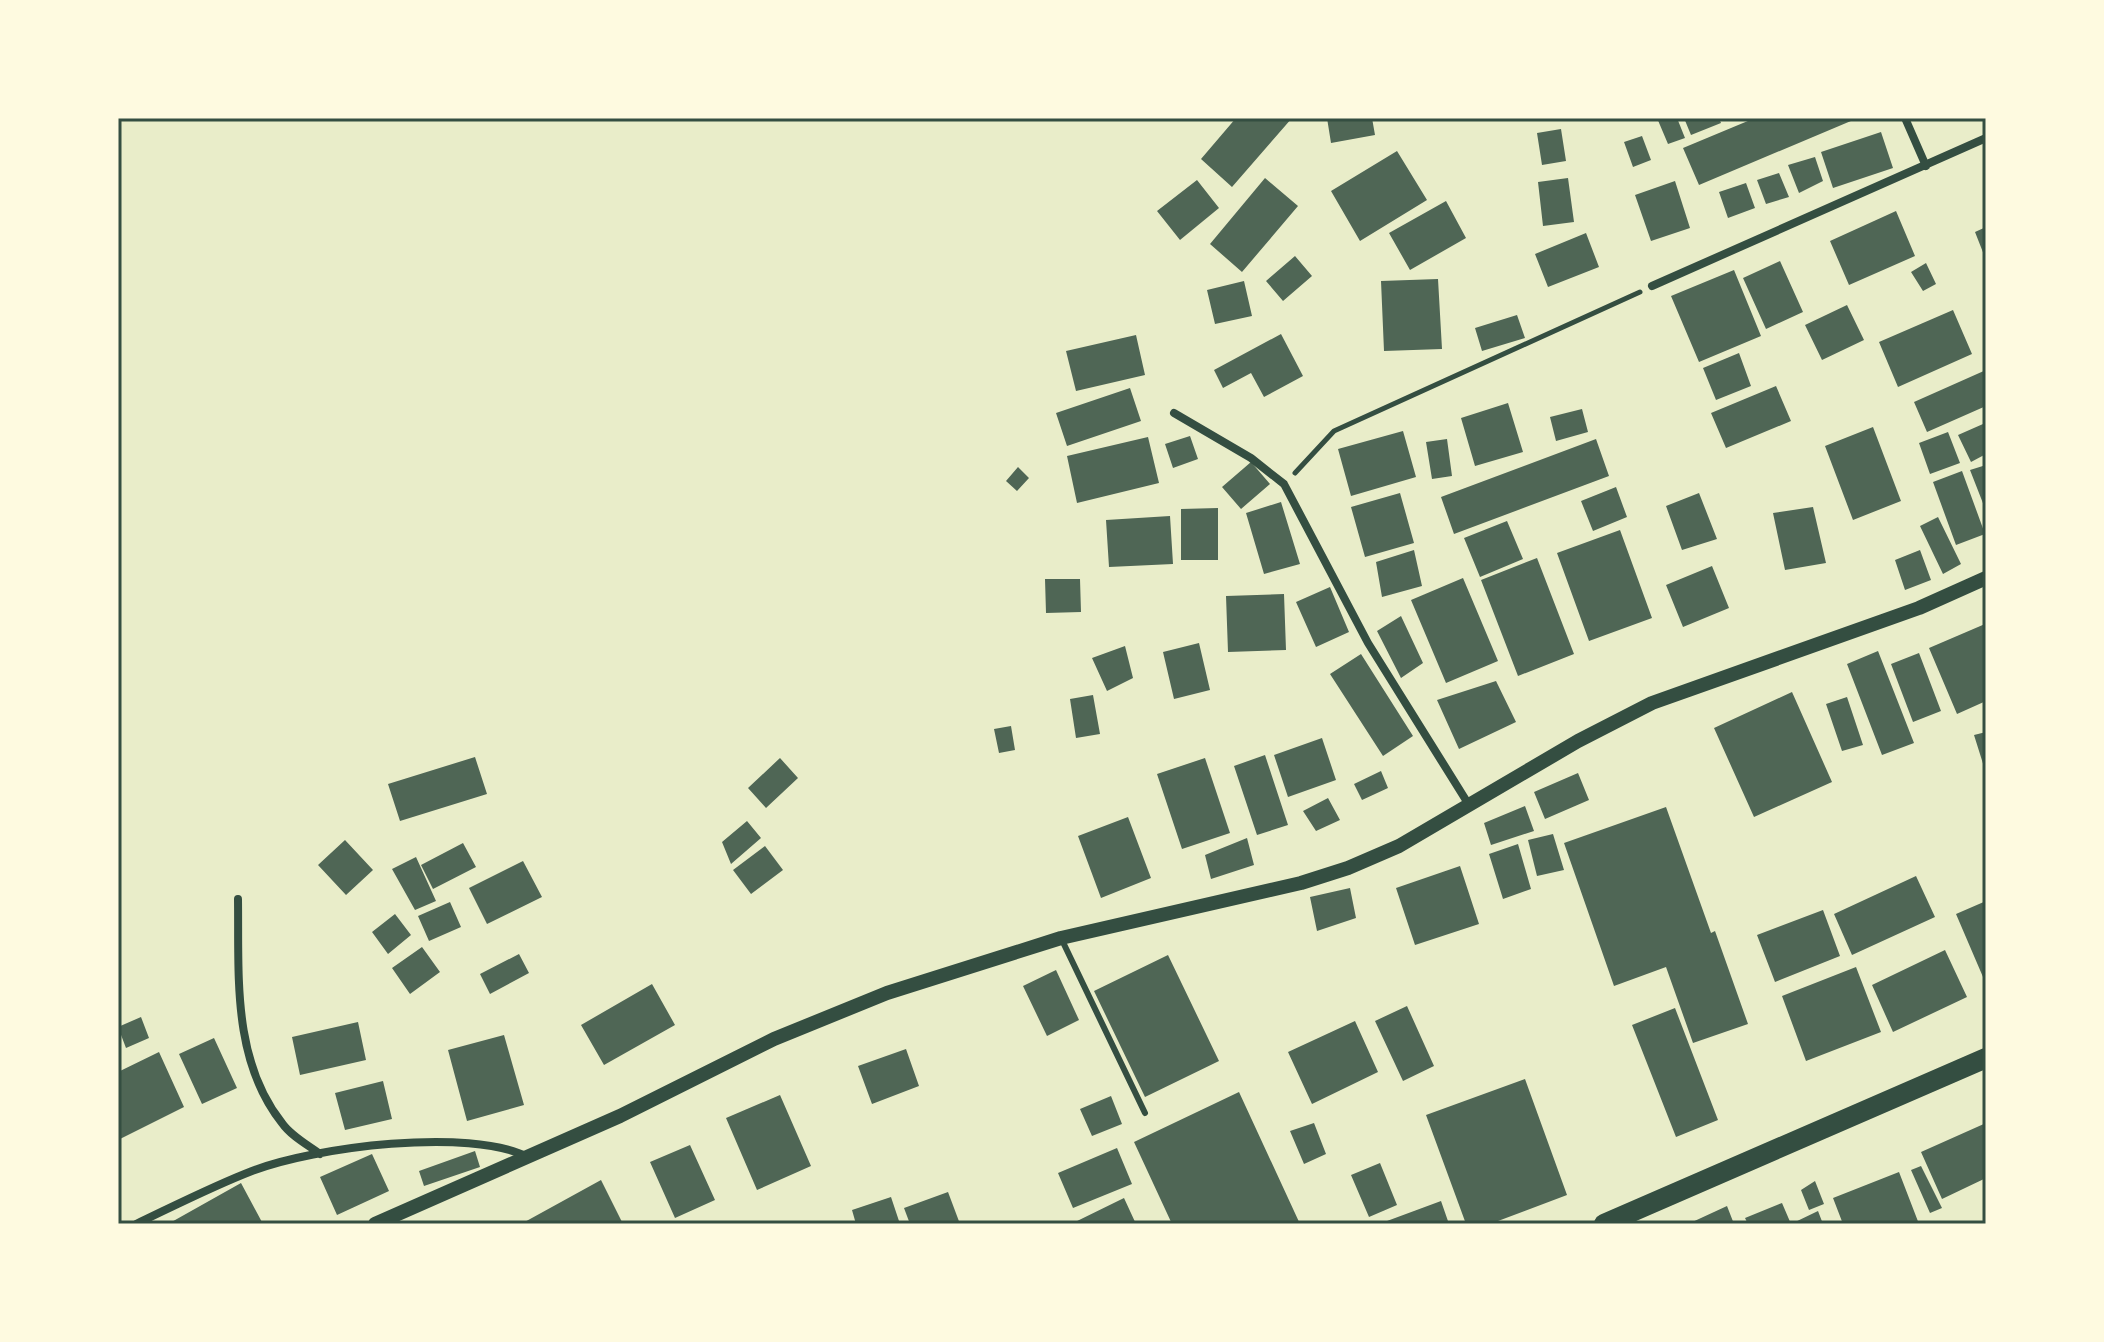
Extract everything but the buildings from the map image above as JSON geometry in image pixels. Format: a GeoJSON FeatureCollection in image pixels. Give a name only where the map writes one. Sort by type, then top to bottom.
{"type":"FeatureCollection","features":[{"type":"Feature","properties":{"kind":"highway"},"geometry":{"type":"LineString","coordinates":[[1604,1224],[1986,1058]]}},
{"type":"Feature","properties":{"kind":"street"},"geometry":{"type":"LineString","coordinates":[[1905,118],[1926,166]]}},
{"type":"Feature","properties":{"kind":"street"},"geometry":{"type":"LineString","coordinates":[[1652,286],[1986,138]]}},
{"type":"Feature","properties":{"kind":"street"},"geometry":{"type":"LineString","coordinates":[[1174,413],[1260,463],[1284,484],[1368,643],[1469,805]]}},
{"type":"Feature","properties":{"kind":"street"},"geometry":{"type":"LineString","coordinates":[[375,1224],[528,1157],[828,1015],[940,975],[1061,938],[1301,883],[1348,868],[1399,846],[1652,703],[1919,608],[1986,578]]}},
{"type":"Feature","properties":{"kind":"street"},"geometry":{"type":"LineString","coordinates":[[238,899],[243,1037],[257,1086],[284,1126],[320,1154]]}},
{"type":"Feature","properties":{"kind":"street"},"geometry":{"type":"LineString","coordinates":[[136,1224],[253,1170],[351,1148],[451,1142],[490,1143],[528,1157]]}},
{"type":"Feature","properties":{"kind":"lane"},"geometry":{"type":"LineString","coordinates":[[1061,938],[1145,1113]]}},
{"type":"Feature","properties":{"kind":"path"},"geometry":{"type":"LineString","coordinates":[[1284,484],[1334,431],[1652,286]]}}]}
